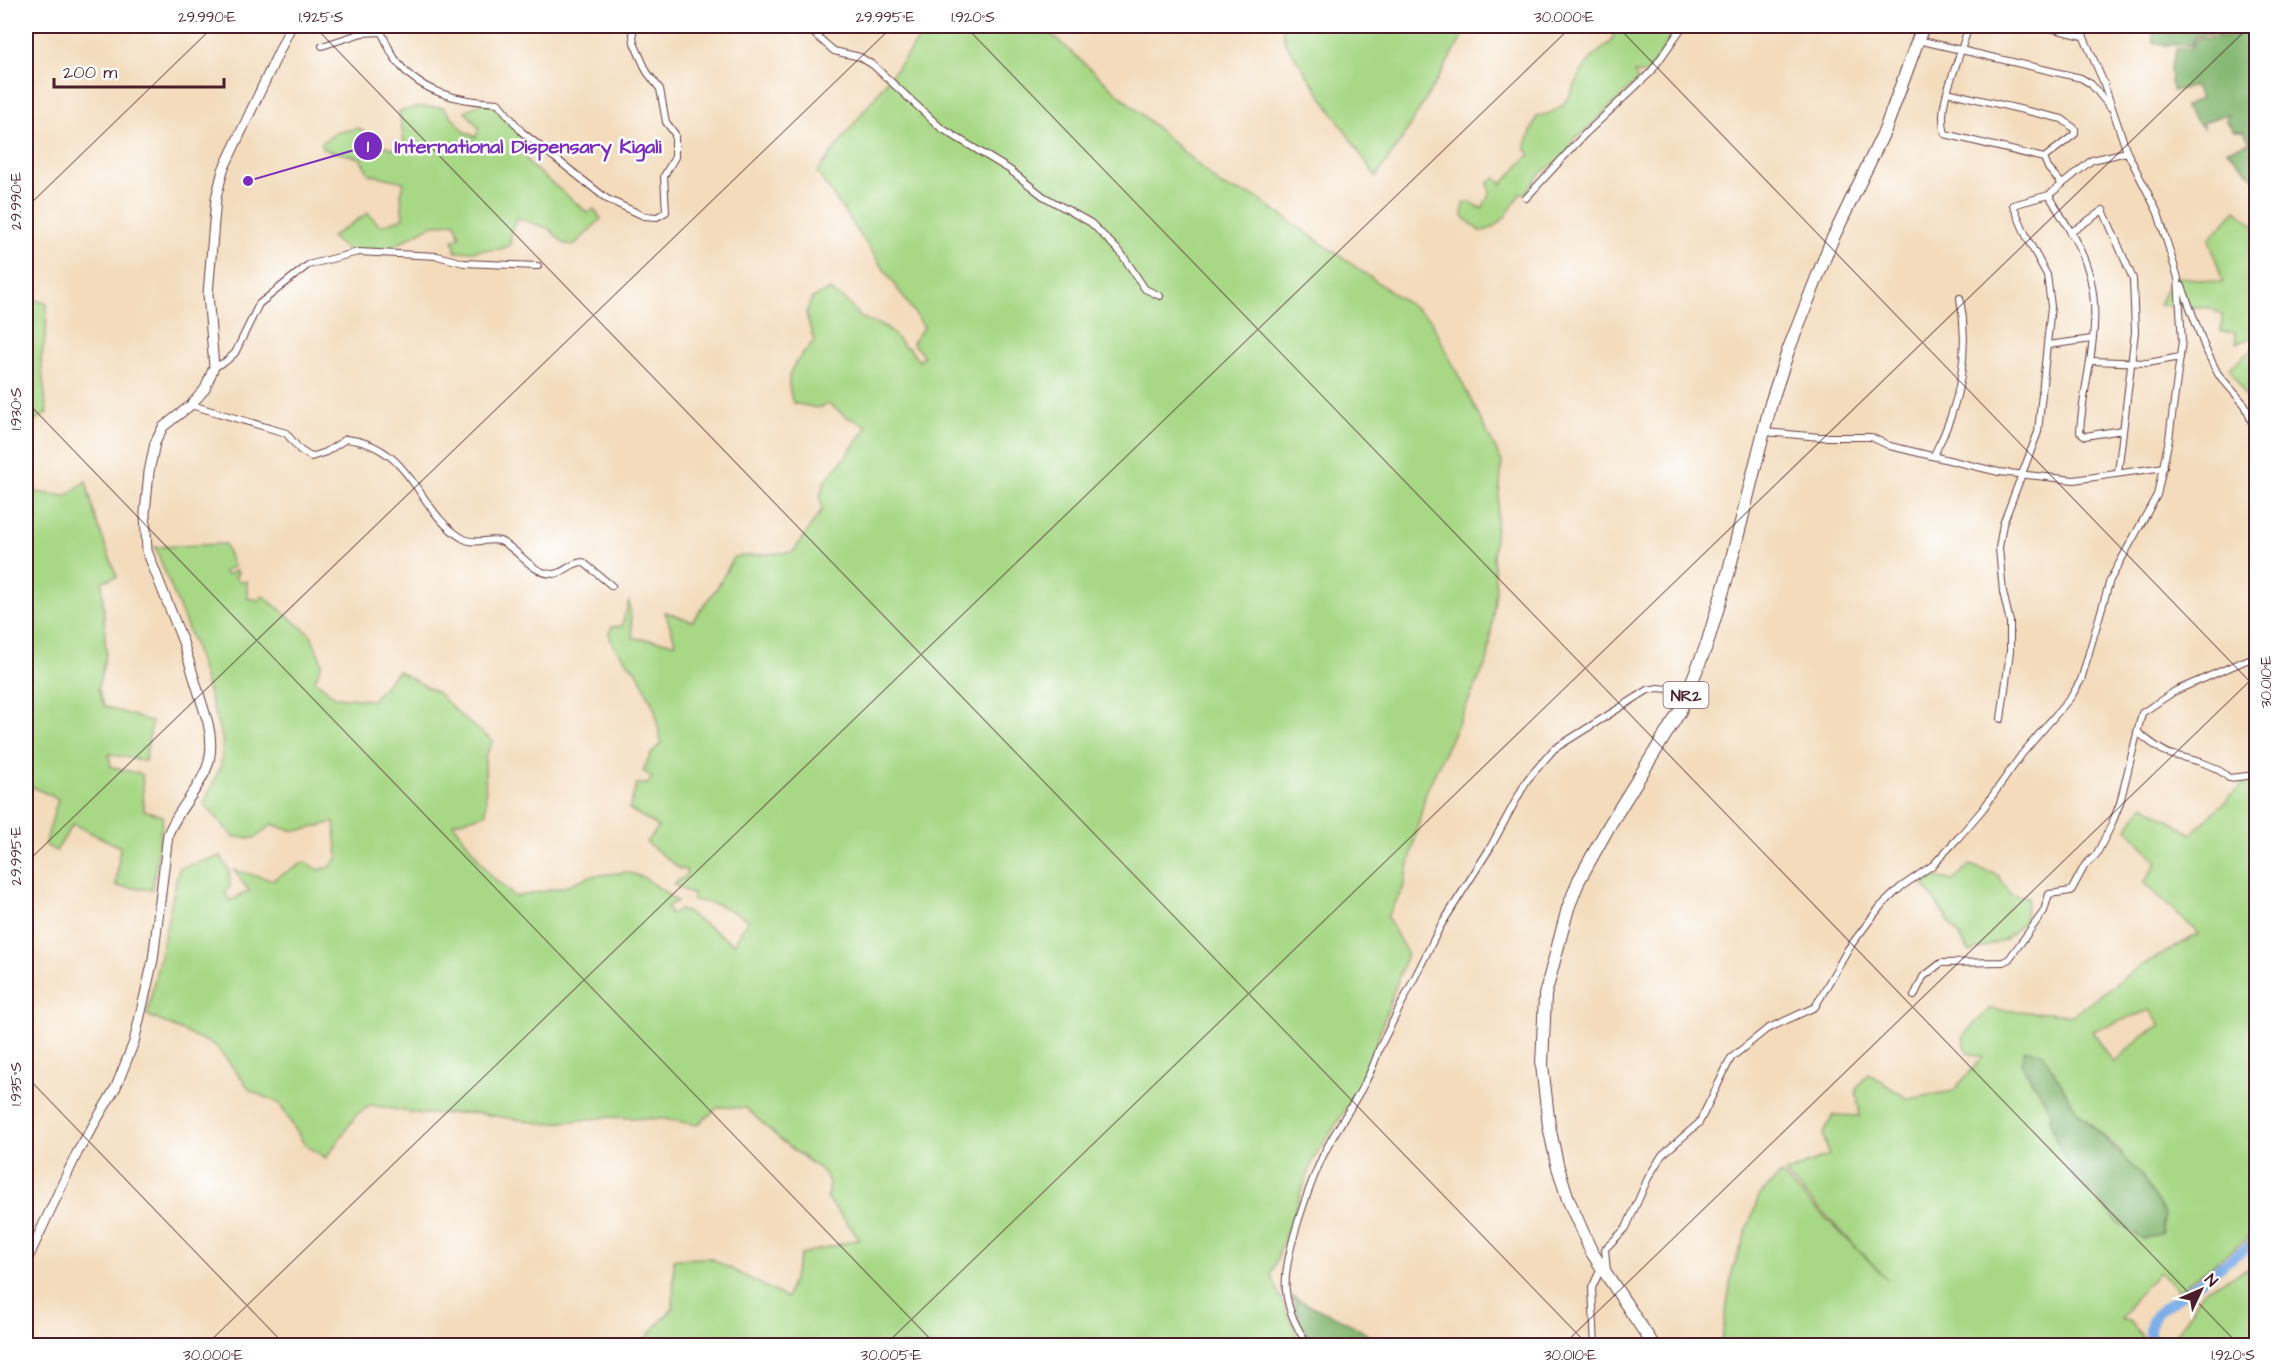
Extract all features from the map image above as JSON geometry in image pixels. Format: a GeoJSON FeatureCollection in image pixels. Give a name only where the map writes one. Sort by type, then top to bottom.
{"type":"FeatureCollection","features":[{"type":"Feature","properties":{"kind":"highway","name":"NR2"},"geometry":{"type":"LineString","coordinates":[[1654,1346],[1604,1273],[1568,1198],[1552,1145],[1541,1052],[1545,995],[1568,908],[1579,880],[1609,826],[1670,729],[1688,691],[1717,612],[1774,394],[1809,292],[1885,130],[1923,26]]}},
{"type":"Feature","properties":{"kind":"main road"},"geometry":{"type":"LineString","coordinates":[[26,1262],[77,1153],[126,1067],[153,960],[168,834],[177,815],[201,783],[211,759],[211,736],[208,723],[183,642],[153,570],[145,538],[149,472],[155,443],[162,427],[191,405],[205,389],[214,367],[208,294],[216,198],[223,170],[291,26]]}},
{"type":"Feature","properties":{"kind":"street"},"geometry":{"type":"LineString","coordinates":[[322,45],[362,33],[381,32],[398,63],[421,83],[438,93],[461,100],[498,103],[522,132],[607,199],[644,216],[657,217],[666,212],[664,176],[675,157],[675,134],[666,122],[660,88],[647,72],[634,43],[632,26]]}},
{"type":"Feature","properties":{"kind":"street"},"geometry":{"type":"LineString","coordinates":[[805,26],[834,51],[860,57],[873,65],[941,128],[1010,170],[1043,196],[1091,223],[1121,253],[1145,289],[1160,296]]}},
{"type":"Feature","properties":{"kind":"street"},"geometry":{"type":"LineString","coordinates":[[1526,198],[1584,135],[1652,72],[1683,26]]}},
{"type":"Feature","properties":{"kind":"street"},"geometry":{"type":"LineString","coordinates":[[1969,26],[1947,92],[1942,120],[1945,134],[2044,158]]}},
{"type":"Feature","properties":{"kind":"street"},"geometry":{"type":"LineString","coordinates":[[2042,26],[2083,36]]}},
{"type":"Feature","properties":{"kind":"street"},"geometry":{"type":"LineString","coordinates":[[2079,26],[2114,112],[2127,152],[2158,213],[2196,330],[2218,374],[2245,405],[2256,433]]}},
{"type":"Feature","properties":{"kind":"street"},"geometry":{"type":"LineString","coordinates":[[1918,40],[2080,78],[2091,84],[2114,112]]}},
{"type":"Feature","properties":{"kind":"street"},"geometry":{"type":"LineString","coordinates":[[1947,92],[2062,118],[2075,129],[2075,134],[2044,158]]}},
{"type":"Feature","properties":{"kind":"street"},"geometry":{"type":"LineString","coordinates":[[2001,719],[2010,651],[2010,622],[2003,592],[1999,548],[2004,524],[2038,432],[2051,306],[2049,284],[2013,205],[2049,195],[2092,160],[2127,152]]}},
{"type":"Feature","properties":{"kind":"street"},"geometry":{"type":"LineString","coordinates":[[2044,158],[2048,168],[2062,184]]}},
{"type":"Feature","properties":{"kind":"street"},"geometry":{"type":"LineString","coordinates":[[2049,195],[2091,279],[2092,361],[2080,432],[2085,436],[2122,430]]}},
{"type":"Feature","properties":{"kind":"street"},"geometry":{"type":"LineString","coordinates":[[2070,233],[2103,210],[2133,279],[2135,332],[2118,473]]}},
{"type":"Feature","properties":{"kind":"street"},"geometry":{"type":"LineString","coordinates":[[214,367],[225,362],[235,353],[246,326],[259,304],[308,265],[358,252],[437,256],[473,264],[538,266]]}},
{"type":"Feature","properties":{"kind":"street"},"geometry":{"type":"LineString","coordinates":[[1595,1346],[1592,1288],[1604,1273],[1605,1249],[1626,1228],[1648,1178],[1662,1155],[1699,1123],[1731,1059],[1767,1029],[1815,1007],[1848,949],[1880,908],[1901,887],[1933,865],[1958,838],[1983,809],[2022,754],[2077,688],[2110,580],[2152,506],[2164,467],[2180,357],[2182,319],[2178,278]]}},
{"type":"Feature","properties":{"kind":"street"},"geometry":{"type":"LineString","coordinates":[[1934,455],[1950,426],[1959,390],[1964,340],[1960,298]]}},
{"type":"Feature","properties":{"kind":"street"},"geometry":{"type":"LineString","coordinates":[[2048,345],[2092,339]]}},
{"type":"Feature","properties":{"kind":"street"},"geometry":{"type":"LineString","coordinates":[[2092,361],[2132,363],[2180,357]]}},
{"type":"Feature","properties":{"kind":"street"},"geometry":{"type":"LineString","coordinates":[[191,405],[286,433],[300,450],[311,457],[326,452],[346,439],[378,449],[402,468],[451,530],[462,538],[473,542],[492,539],[506,543],[544,573],[558,573],[572,563],[584,562],[612,586]]}},
{"type":"Feature","properties":{"kind":"street"},"geometry":{"type":"LineString","coordinates":[[1765,432],[1820,437],[1871,437],[1890,446],[2021,476],[2074,480],[2164,467]]}},
{"type":"Feature","properties":{"kind":"street"},"geometry":{"type":"LineString","coordinates":[[1914,996],[1923,977],[1941,963],[1950,960],[2003,962],[2009,959],[2044,911],[2049,894],[2071,891],[2085,865],[2103,844],[2114,818],[2142,713],[2159,699],[2211,673],[2256,656]]}},
{"type":"Feature","properties":{"kind":"street"},"geometry":{"type":"LineString","coordinates":[[1309,1346],[1297,1329],[1289,1308],[1286,1279],[1313,1178],[1331,1140],[1373,1069],[1389,1028],[1440,927],[1490,848],[1527,780],[1554,749],[1648,690],[1658,688],[1688,691]]}},
{"type":"Feature","properties":{"kind":"street"},"geometry":{"type":"LineString","coordinates":[[2136,732],[2171,755],[2183,756],[2219,769],[2229,778],[2256,775]]}},
{"type":"Feature","properties":{"kind":"green space"},"geometry":{"type":"Polygon","coordinates":[[[929,26],[1042,26],[1223,187],[1254,196],[1430,319],[1502,462],[1493,558],[1496,589],[1488,659],[1426,792],[1403,889],[1387,917],[1407,953],[1362,1084],[1313,1160],[1271,1275],[1301,1345],[644,1345],[644,1340],[673,1308],[674,1259],[710,1258],[787,1298],[801,1254],[860,1239],[827,1198],[829,1183],[825,1173],[784,1143],[746,1108],[719,1107],[697,1125],[665,1119],[607,1117],[546,1124],[476,1113],[421,1114],[371,1105],[357,1114],[326,1158],[305,1145],[279,1103],[251,1091],[216,1046],[147,1015],[179,868],[221,856],[229,871],[230,888],[225,892],[230,901],[249,891],[234,870],[272,880],[305,862],[319,870],[330,867],[338,857],[334,822],[296,830],[281,828],[273,824],[255,838],[234,837],[204,804],[221,765],[223,741],[194,644],[155,547],[225,544],[233,567],[224,572],[228,575],[236,570],[238,573],[235,577],[241,582],[247,581],[247,598],[258,600],[263,596],[311,635],[322,663],[315,680],[335,697],[372,700],[398,671],[438,693],[464,719],[493,741],[485,757],[486,814],[453,823],[490,875],[515,897],[564,887],[590,876],[627,872],[645,878],[677,901],[667,907],[670,914],[679,910],[686,912],[734,944],[748,919],[719,905],[693,900],[693,895],[673,884],[685,877],[687,870],[680,869],[646,842],[659,827],[629,809],[637,784],[648,784],[652,777],[643,771],[651,754],[661,743],[655,710],[639,675],[612,644],[609,633],[612,627],[622,626],[629,601],[633,638],[676,643],[665,612],[692,621],[717,588],[734,557],[793,552],[822,510],[820,497],[824,482],[868,426],[847,417],[829,404],[817,408],[793,403],[789,382],[792,369],[814,341],[806,313],[812,298],[829,290],[845,300],[862,318],[886,327],[905,347],[909,348],[919,361],[924,356],[912,343],[924,327],[817,172],[929,26]]]}},
{"type":"Feature","properties":{"kind":"green space"},"geometry":{"type":"Polygon","coordinates":[[[1282,26],[1469,26],[1402,139],[1376,177],[1285,42],[1282,26]]]}},
{"type":"Feature","properties":{"kind":"green space"},"geometry":{"type":"Polygon","coordinates":[[[1615,26],[1673,26],[1676,29],[1669,33],[1670,40],[1647,74],[1634,73],[1638,80],[1581,135],[1574,138],[1565,157],[1541,173],[1525,193],[1520,193],[1509,212],[1499,223],[1493,228],[1479,231],[1463,216],[1463,203],[1470,202],[1482,209],[1490,193],[1488,183],[1495,178],[1502,184],[1530,154],[1525,148],[1537,116],[1558,109],[1565,102],[1590,60],[1612,41],[1615,26]]]}},
{"type":"Feature","properties":{"kind":"green space"},"geometry":{"type":"Polygon","coordinates":[[[2160,26],[2256,26],[2256,180],[2227,150],[2250,142],[2244,131],[2234,131],[2226,120],[2228,114],[2203,122],[2203,128],[2184,107],[2201,99],[2195,86],[2172,91],[2170,70],[2176,49],[2191,48],[2197,39],[2237,35],[2230,32],[2196,36],[2191,45],[2166,45],[2154,42],[2152,31],[2160,26]]]}},
{"type":"Feature","properties":{"kind":"green space"},"geometry":{"type":"Polygon","coordinates":[[[487,100],[498,108],[525,137],[522,150],[530,165],[588,213],[594,209],[601,219],[573,246],[563,243],[550,229],[517,218],[511,231],[510,245],[501,249],[456,252],[453,240],[460,237],[455,222],[430,226],[391,248],[348,251],[331,237],[368,213],[380,226],[403,218],[401,195],[404,182],[369,174],[360,158],[323,149],[321,143],[335,133],[359,128],[378,143],[399,151],[404,143],[399,111],[420,107],[443,107],[465,132],[476,137],[479,128],[465,111],[487,100]]]}},
{"type":"Feature","properties":{"kind":"green space"},"geometry":{"type":"Polygon","coordinates":[[[2236,210],[2256,227],[2256,336],[2237,343],[2235,332],[2221,332],[2222,315],[2210,308],[2159,305],[2172,276],[2223,282],[2209,239],[2236,210]]]}},
{"type":"Feature","properties":{"kind":"green space"},"geometry":{"type":"Polygon","coordinates":[[[26,296],[47,304],[46,332],[41,360],[47,413],[26,426],[26,296]]]}},
{"type":"Feature","properties":{"kind":"green space"},"geometry":{"type":"Polygon","coordinates":[[[2256,346],[2256,416],[2230,368],[2256,346]]]}},
{"type":"Feature","properties":{"kind":"green space"},"geometry":{"type":"Polygon","coordinates":[[[86,481],[96,520],[117,577],[102,581],[106,654],[98,688],[104,706],[152,722],[145,761],[109,754],[111,767],[142,774],[144,810],[163,816],[152,890],[116,886],[120,847],[73,824],[56,851],[45,845],[58,799],[26,784],[26,487],[34,492],[66,496],[86,481]]]}},
{"type":"Feature","properties":{"kind":"green space"},"geometry":{"type":"Polygon","coordinates":[[[2256,775],[2256,1227],[2247,1239],[2178,1290],[2159,1272],[2135,1298],[2121,1320],[2130,1321],[2149,1345],[1721,1346],[1732,1272],[1759,1196],[1781,1174],[1889,1281],[1785,1173],[1829,1155],[1823,1134],[1833,1115],[1860,1116],[1856,1089],[1868,1073],[1908,1099],[1953,1091],[1983,1057],[1967,1052],[1963,1036],[1989,1009],[2073,1015],[2139,967],[2199,934],[2144,883],[2157,862],[2127,828],[2144,805],[2192,834],[2248,779],[2256,775]],[[2150,1010],[2092,1031],[2114,1063],[2142,1036],[2161,1025],[2150,1010]],[[2030,1078],[2051,1111],[2050,1122],[2056,1140],[2076,1180],[2100,1201],[2119,1224],[2123,1154],[2077,1111],[2064,1094],[2030,1078]]]}},
{"type":"Feature","properties":{"kind":"green space"},"geometry":{"type":"Polygon","coordinates":[[[1970,865],[1998,875],[2011,895],[2028,897],[2024,922],[2004,940],[1970,952],[1924,885],[1934,876],[1953,881],[1970,865]]]}},
{"type":"Feature","properties":{"kind":"green space"},"geometry":{"type":"Polygon","coordinates":[[[2025,1050],[2042,1052],[2077,1111],[2142,1176],[2165,1215],[2161,1234],[2143,1239],[2119,1224],[2100,1201],[2076,1180],[2056,1140],[2050,1121],[2051,1111],[2021,1063],[2025,1050]]]}},
{"type":"Feature","properties":{"kind":"green space"},"geometry":{"type":"Polygon","coordinates":[[[2256,1265],[2256,1345],[2176,1345],[2170,1340],[2182,1326],[2204,1290],[2256,1265]]]}},
{"type":"Feature","properties":{"kind":"green space"},"geometry":{"type":"Polygon","coordinates":[[[1292,1296],[1359,1329],[1378,1345],[1315,1345],[1301,1325],[1292,1296]]]}},
{"type":"Feature","properties":{"kind":"waterway"},"geometry":{"type":"LineString","coordinates":[[2155,1346],[2150,1329],[2157,1313],[2256,1241]]}},
{"type":"Feature","properties":{"kind":"place","name":"International Dispensary Kigali"},"geometry":{"type":"Point","coordinates":[248,181]}}]}
